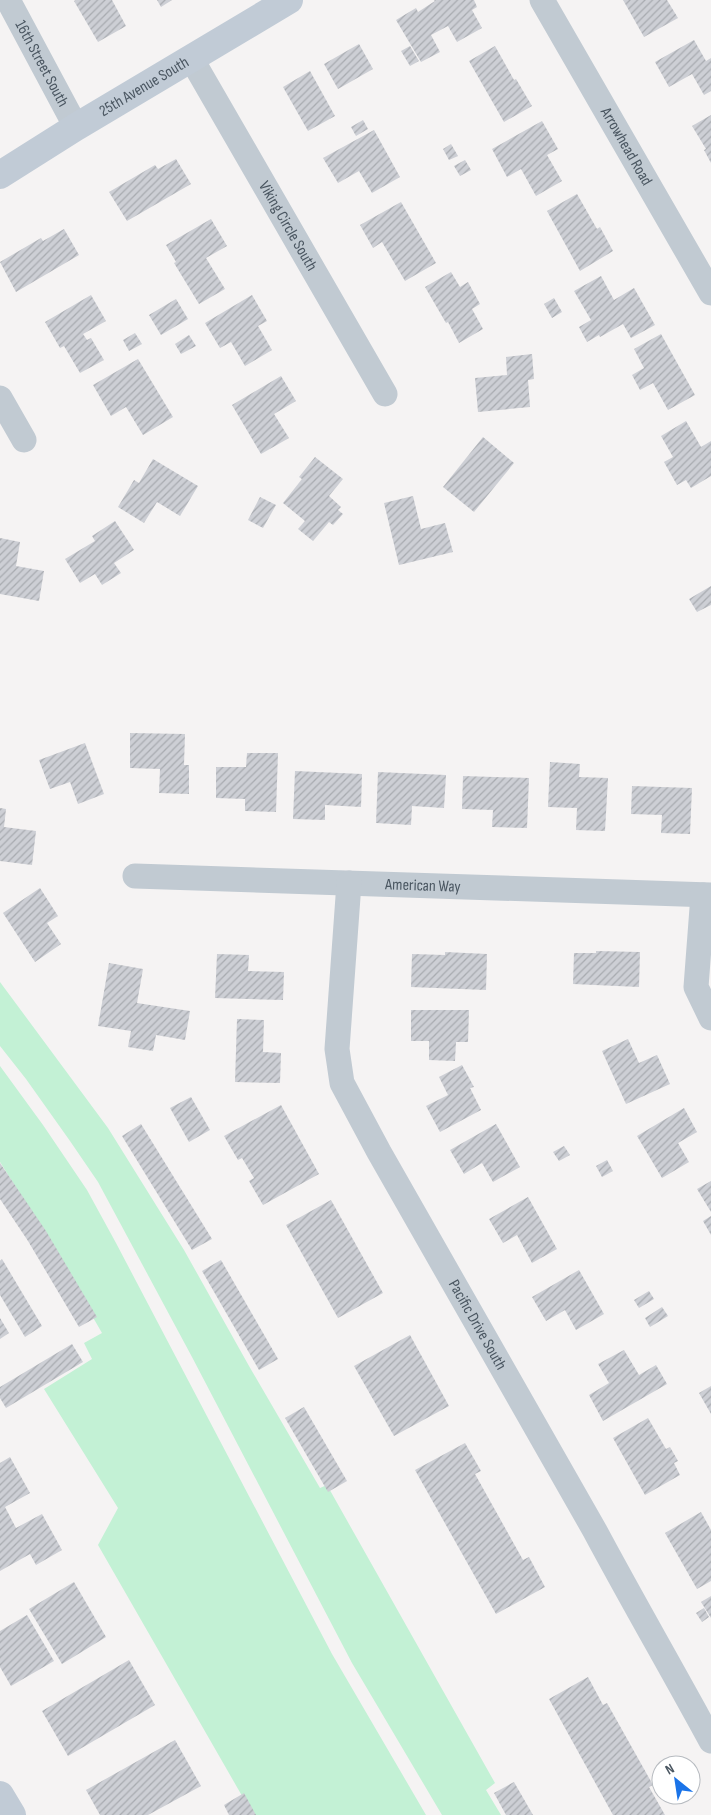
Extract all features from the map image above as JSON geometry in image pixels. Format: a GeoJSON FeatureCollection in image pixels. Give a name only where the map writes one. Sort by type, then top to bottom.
{"type":"FeatureCollection","features":[{"type":"Feature","properties":{"kind":"street","name":"16th Street South"},"geometry":{"type":"LineString","coordinates":[[8,0],[76,127]]}},
{"type":"Feature","properties":{"kind":"street","name":"25th Avenue South"},"geometry":{"type":"LineString","coordinates":[[0,175],[76,127],[289,0]]}},
{"type":"Feature","properties":{"kind":"street","name":"Arrowhead Road"},"geometry":{"type":"LineString","coordinates":[[542,0],[711,293]]}},
{"type":"Feature","properties":{"kind":"street","name":"Viking Circle South"},"geometry":{"type":"LineString","coordinates":[[191,58],[385,394]]}},
{"type":"Feature","properties":{"kind":"street"},"geometry":{"type":"LineString","coordinates":[[0,398],[24,440]]}},
{"type":"Feature","properties":{"kind":"street","name":"American Way"},"geometry":{"type":"LineString","coordinates":[[135,876],[707,895]]}},
{"type":"Feature","properties":{"kind":"street","name":"Pacific Drive South"},"geometry":{"type":"LineString","coordinates":[[349,883],[337,1049],[342,1083],[595,1531],[711,1741]]}},
{"type":"Feature","properties":{"kind":"street"},"geometry":{"type":"LineString","coordinates":[[707,895],[696,987],[711,1018]]}},
{"type":"Feature","properties":{"kind":"street"},"geometry":{"type":"LineString","coordinates":[[0,1795],[12,1815]]}},
{"type":"Feature","properties":{"kind":"green space"},"geometry":{"type":"Polygon","coordinates":[[[0,982],[108,1128],[184,1250],[320,1488],[327,1485],[495,1783],[486,1790],[501,1815],[442,1815],[352,1663],[98,1182],[26,1079],[0,1046],[0,982]]]}},
{"type":"Feature","properties":{"kind":"green space"},"geometry":{"type":"Polygon","coordinates":[[[0,1066],[87,1190],[332,1654],[426,1815],[253,1815],[98,1545],[118,1508],[44,1389],[92,1359],[84,1343],[102,1333],[42,1229],[0,1162],[0,1066]]]}},
{"type":"Feature","properties":{"kind":"building"},"geometry":{"type":"Polygon","coordinates":[[[112,0],[126,26],[98,42],[74,1],[112,0]]]}},
{"type":"Feature","properties":{"kind":"building"},"geometry":{"type":"Polygon","coordinates":[[[157,0],[172,0],[161,7],[157,0]]]}},
{"type":"Feature","properties":{"kind":"building"},"geometry":{"type":"Polygon","coordinates":[[[434,0],[474,0],[477,7],[472,10],[482,28],[457,42],[448,26],[431,35],[440,52],[421,62],[396,20],[416,8],[418,12],[434,0]]]}},
{"type":"Feature","properties":{"kind":"building"},"geometry":{"type":"Polygon","coordinates":[[[623,0],[667,0],[678,18],[644,37],[623,0]]]}},
{"type":"Feature","properties":{"kind":"building"},"geometry":{"type":"Polygon","coordinates":[[[694,40],[706,61],[711,58],[711,91],[704,95],[692,74],[669,87],[655,62],[694,40]]]}},
{"type":"Feature","properties":{"kind":"building"},"geometry":{"type":"Polygon","coordinates":[[[359,44],[373,69],[338,89],[324,64],[359,44]]]}},
{"type":"Feature","properties":{"kind":"building"},"geometry":{"type":"Polygon","coordinates":[[[410,46],[419,61],[410,66],[401,51],[410,46]]]}},
{"type":"Feature","properties":{"kind":"building"},"geometry":{"type":"Polygon","coordinates":[[[495,46],[514,80],[516,79],[532,106],[504,122],[469,61],[495,46]]]}},
{"type":"Feature","properties":{"kind":"building"},"geometry":{"type":"Polygon","coordinates":[[[310,71],[335,116],[308,131],[283,87],[310,71]]]}},
{"type":"Feature","properties":{"kind":"building"},"geometry":{"type":"Polygon","coordinates":[[[711,115],[711,163],[704,150],[706,149],[692,126],[711,115]]]}},
{"type":"Feature","properties":{"kind":"building"},"geometry":{"type":"Polygon","coordinates":[[[363,120],[368,129],[356,136],[351,127],[363,120]]]}},
{"type":"Feature","properties":{"kind":"building"},"geometry":{"type":"Polygon","coordinates":[[[542,121],[558,149],[547,155],[562,181],[536,196],[521,169],[507,177],[492,149],[542,121]]]}},
{"type":"Feature","properties":{"kind":"building"},"geometry":{"type":"Polygon","coordinates":[[[374,130],[400,177],[372,193],[359,171],[338,183],[323,158],[374,130]]]}},
{"type":"Feature","properties":{"kind":"building"},"geometry":{"type":"Polygon","coordinates":[[[451,144],[458,156],[449,160],[443,149],[451,144]]]}},
{"type":"Feature","properties":{"kind":"building"},"geometry":{"type":"Polygon","coordinates":[[[176,159],[191,184],[127,221],[109,192],[155,165],[158,169],[176,159]]]}},
{"type":"Feature","properties":{"kind":"building"},"geometry":{"type":"Polygon","coordinates":[[[465,160],[471,170],[460,176],[454,166],[465,160]]]}},
{"type":"Feature","properties":{"kind":"building"},"geometry":{"type":"Polygon","coordinates":[[[577,194],[597,229],[600,227],[613,251],[580,271],[547,211],[577,194]]]}},
{"type":"Feature","properties":{"kind":"building"},"geometry":{"type":"Polygon","coordinates":[[[401,202],[436,263],[405,281],[382,242],[373,248],[360,225],[401,202]]]}},
{"type":"Feature","properties":{"kind":"building"},"geometry":{"type":"Polygon","coordinates":[[[211,219],[227,246],[206,258],[225,289],[199,304],[174,263],[176,262],[166,245],[211,219]]]}},
{"type":"Feature","properties":{"kind":"building"},"geometry":{"type":"Polygon","coordinates":[[[64,229],[79,255],[16,292],[0,262],[41,238],[43,241],[64,229]]]}},
{"type":"Feature","properties":{"kind":"building"},"geometry":{"type":"Polygon","coordinates":[[[451,272],[460,287],[468,282],[480,304],[472,309],[483,329],[459,343],[425,287],[451,272]]]}},
{"type":"Feature","properties":{"kind":"building"},"geometry":{"type":"Polygon","coordinates":[[[601,276],[614,300],[634,288],[655,325],[631,338],[623,324],[587,342],[579,327],[591,320],[574,291],[601,276]]]}},
{"type":"Feature","properties":{"kind":"building"},"geometry":{"type":"Polygon","coordinates":[[[91,295],[106,321],[83,334],[87,340],[91,338],[104,360],[80,373],[64,346],[60,348],[45,322],[91,295]]]}},
{"type":"Feature","properties":{"kind":"building"},"geometry":{"type":"Polygon","coordinates":[[[252,295],[267,321],[258,326],[272,350],[245,366],[231,342],[220,348],[205,323],[252,295]]]}},
{"type":"Feature","properties":{"kind":"building"},"geometry":{"type":"Polygon","coordinates":[[[554,298],[562,312],[552,318],[544,304],[554,298]]]}},
{"type":"Feature","properties":{"kind":"building"},"geometry":{"type":"Polygon","coordinates":[[[176,299],[188,319],[161,335],[149,315],[176,299]]]}},
{"type":"Feature","properties":{"kind":"building"},"geometry":{"type":"Polygon","coordinates":[[[135,333],[142,344],[129,351],[123,340],[135,333]]]}},
{"type":"Feature","properties":{"kind":"building"},"geometry":{"type":"Polygon","coordinates":[[[661,334],[695,395],[668,410],[653,383],[640,390],[632,375],[644,368],[634,349],[661,334]]]}},
{"type":"Feature","properties":{"kind":"building"},"geometry":{"type":"Polygon","coordinates":[[[189,335],[196,346],[181,354],[175,344],[189,335]]]}},
{"type":"Feature","properties":{"kind":"building"},"geometry":{"type":"Polygon","coordinates":[[[532,354],[534,379],[528,380],[530,407],[478,412],[475,378],[507,375],[506,357],[532,354]]]}},
{"type":"Feature","properties":{"kind":"building"},"geometry":{"type":"Polygon","coordinates":[[[138,359],[173,417],[143,435],[126,407],[111,416],[93,385],[138,359]]]}},
{"type":"Feature","properties":{"kind":"building"},"geometry":{"type":"Polygon","coordinates":[[[281,376],[296,401],[274,414],[289,438],[261,454],[232,405],[281,376]]]}},
{"type":"Feature","properties":{"kind":"building"},"geometry":{"type":"Polygon","coordinates":[[[686,421],[701,447],[711,441],[711,476],[691,488],[686,480],[677,485],[664,462],[673,457],[661,436],[686,421]]]}},
{"type":"Feature","properties":{"kind":"building"},"geometry":{"type":"Polygon","coordinates":[[[483,437],[514,463],[474,512],[443,487],[483,437]]]}},
{"type":"Feature","properties":{"kind":"building"},"geometry":{"type":"Polygon","coordinates":[[[315,457],[343,479],[329,496],[341,507],[338,510],[343,514],[333,525],[329,522],[313,541],[298,529],[305,521],[283,503],[302,479],[299,477],[315,457]]]}},
{"type":"Feature","properties":{"kind":"building"},"geometry":{"type":"Polygon","coordinates":[[[153,459],[198,486],[180,516],[157,502],[144,523],[118,507],[134,480],[139,483],[153,459]]]}},
{"type":"Feature","properties":{"kind":"building"},"geometry":{"type":"Polygon","coordinates":[[[413,496],[421,529],[445,523],[453,552],[399,565],[384,503],[413,496]]]}},
{"type":"Feature","properties":{"kind":"building"},"geometry":{"type":"Polygon","coordinates":[[[260,497],[276,505],[263,528],[248,520],[260,497]]]}},
{"type":"Feature","properties":{"kind":"building"},"geometry":{"type":"Polygon","coordinates":[[[115,521],[134,550],[114,563],[121,573],[102,585],[95,574],[80,583],[65,559],[95,541],[92,536],[115,521]]]}},
{"type":"Feature","properties":{"kind":"building"},"geometry":{"type":"Polygon","coordinates":[[[0,538],[20,542],[16,566],[44,571],[39,601],[0,594],[0,538]]]}},
{"type":"Feature","properties":{"kind":"building"},"geometry":{"type":"Polygon","coordinates":[[[711,586],[711,605],[697,612],[689,599],[711,586]]]}},
{"type":"Feature","properties":{"kind":"building"},"geometry":{"type":"Polygon","coordinates":[[[130,733],[185,734],[184,765],[189,765],[189,794],[159,793],[160,769],[130,768],[130,733]]]}},
{"type":"Feature","properties":{"kind":"building"},"geometry":{"type":"Polygon","coordinates":[[[85,743],[104,794],[78,804],[70,782],[50,789],[39,760],[85,743]]]}},
{"type":"Feature","properties":{"kind":"building"},"geometry":{"type":"Polygon","coordinates":[[[247,753],[278,753],[276,812],[245,811],[245,799],[216,798],[216,767],[246,767],[247,753]]]}},
{"type":"Feature","properties":{"kind":"building"},"geometry":{"type":"Polygon","coordinates":[[[550,762],[580,764],[579,777],[608,778],[605,831],[576,830],[577,808],[548,807],[550,762]]]}},
{"type":"Feature","properties":{"kind":"building"},"geometry":{"type":"Polygon","coordinates":[[[295,771],[362,774],[361,807],[325,805],[325,820],[293,819],[295,771]]]}},
{"type":"Feature","properties":{"kind":"building"},"geometry":{"type":"Polygon","coordinates":[[[378,772],[446,775],[444,808],[412,806],[411,825],[376,823],[378,772]]]}},
{"type":"Feature","properties":{"kind":"building"},"geometry":{"type":"Polygon","coordinates":[[[463,776],[529,778],[527,828],[492,827],[493,810],[462,809],[463,776]]]}},
{"type":"Feature","properties":{"kind":"building"},"geometry":{"type":"Polygon","coordinates":[[[632,786],[692,788],[690,834],[661,833],[662,815],[631,814],[632,786]]]}},
{"type":"Feature","properties":{"kind":"building"},"geometry":{"type":"Polygon","coordinates":[[[0,808],[6,809],[4,827],[36,831],[32,865],[0,861],[0,808]]]}},
{"type":"Feature","properties":{"kind":"building"},"geometry":{"type":"Polygon","coordinates":[[[40,888],[58,916],[47,923],[61,944],[35,962],[3,913],[40,888]]]}},
{"type":"Feature","properties":{"kind":"building"},"geometry":{"type":"Polygon","coordinates":[[[596,951],[640,952],[639,987],[573,984],[574,953],[596,953],[596,951]]]}},
{"type":"Feature","properties":{"kind":"building"},"geometry":{"type":"Polygon","coordinates":[[[445,952],[487,954],[486,990],[411,987],[412,954],[445,955],[445,952]]]}},
{"type":"Feature","properties":{"kind":"building"},"geometry":{"type":"Polygon","coordinates":[[[217,954],[249,955],[248,971],[284,972],[283,1000],[215,998],[217,954]]]}},
{"type":"Feature","properties":{"kind":"building"},"geometry":{"type":"Polygon","coordinates":[[[109,963],[143,969],[137,1003],[190,1011],[185,1040],[156,1035],[153,1051],[128,1047],[131,1031],[98,1026],[109,963]]]}},
{"type":"Feature","properties":{"kind":"building"},"geometry":{"type":"Polygon","coordinates":[[[411,1010],[469,1010],[468,1042],[456,1042],[455,1061],[429,1060],[429,1041],[411,1041],[411,1010]]]}},
{"type":"Feature","properties":{"kind":"building"},"geometry":{"type":"Polygon","coordinates":[[[237,1019],[264,1020],[263,1052],[281,1053],[280,1083],[235,1082],[237,1019]]]}},
{"type":"Feature","properties":{"kind":"building"},"geometry":{"type":"Polygon","coordinates":[[[628,1039],[639,1063],[657,1055],[670,1084],[626,1104],[602,1051],[628,1039]]]}},
{"type":"Feature","properties":{"kind":"building"},"geometry":{"type":"Polygon","coordinates":[[[462,1065],[474,1087],[470,1088],[481,1110],[440,1132],[426,1106],[448,1095],[439,1077],[462,1065]]]}},
{"type":"Feature","properties":{"kind":"building"},"geometry":{"type":"Polygon","coordinates":[[[191,1097],[210,1130],[189,1142],[170,1108],[191,1097]]]}},
{"type":"Feature","properties":{"kind":"building"},"geometry":{"type":"Polygon","coordinates":[[[281,1105],[319,1174],[263,1205],[249,1181],[254,1178],[242,1158],[238,1160],[224,1136],[281,1105]]]}},
{"type":"Feature","properties":{"kind":"building"},"geometry":{"type":"Polygon","coordinates":[[[684,1108],[697,1132],[678,1143],[689,1162],[662,1178],[637,1136],[684,1108]]]}},
{"type":"Feature","properties":{"kind":"building"},"geometry":{"type":"Polygon","coordinates":[[[141,1124],[212,1239],[192,1250],[122,1136],[141,1124]]]}},
{"type":"Feature","properties":{"kind":"building"},"geometry":{"type":"Polygon","coordinates":[[[496,1124],[520,1167],[493,1182],[482,1163],[464,1174],[450,1150],[496,1124]]]}},
{"type":"Feature","properties":{"kind":"building"},"geometry":{"type":"Polygon","coordinates":[[[564,1146],[570,1155],[559,1161],[553,1152],[564,1146]]]}},
{"type":"Feature","properties":{"kind":"building"},"geometry":{"type":"Polygon","coordinates":[[[607,1160],[613,1171],[602,1177],[596,1166],[607,1160]]]}},
{"type":"Feature","properties":{"kind":"building"},"geometry":{"type":"Polygon","coordinates":[[[0,1163],[46,1231],[97,1317],[79,1327],[28,1241],[0,1199],[0,1163]]]}},
{"type":"Feature","properties":{"kind":"building"},"geometry":{"type":"Polygon","coordinates":[[[711,1181],[711,1212],[697,1189],[711,1181]]]}},
{"type":"Feature","properties":{"kind":"building"},"geometry":{"type":"Polygon","coordinates":[[[528,1197],[557,1249],[532,1263],[517,1235],[503,1243],[489,1219],[528,1197]]]}},
{"type":"Feature","properties":{"kind":"building"},"geometry":{"type":"Polygon","coordinates":[[[331,1200],[383,1293],[338,1318],[286,1225],[331,1200]]]}},
{"type":"Feature","properties":{"kind":"building"},"geometry":{"type":"Polygon","coordinates":[[[711,1216],[711,1235],[703,1221],[711,1216]]]}},
{"type":"Feature","properties":{"kind":"building"},"geometry":{"type":"Polygon","coordinates":[[[2,1259],[42,1326],[25,1337],[0,1295],[0,1261],[2,1259]]]}},
{"type":"Feature","properties":{"kind":"building"},"geometry":{"type":"Polygon","coordinates":[[[221,1260],[278,1359],[259,1370],[202,1271],[221,1260]]]}},
{"type":"Feature","properties":{"kind":"building"},"geometry":{"type":"Polygon","coordinates":[[[579,1270],[604,1314],[576,1330],[565,1310],[546,1321],[532,1297],[579,1270]]]}},
{"type":"Feature","properties":{"kind":"building"},"geometry":{"type":"Polygon","coordinates":[[[649,1291],[654,1299],[639,1308],[634,1300],[649,1291]]]}},
{"type":"Feature","properties":{"kind":"building"},"geometry":{"type":"Polygon","coordinates":[[[662,1307],[668,1316],[650,1327],[645,1318],[662,1307]]]}},
{"type":"Feature","properties":{"kind":"building"},"geometry":{"type":"Polygon","coordinates":[[[0,1318],[9,1333],[0,1339],[0,1318]]]}},
{"type":"Feature","properties":{"kind":"building"},"geometry":{"type":"Polygon","coordinates":[[[410,1335],[449,1406],[394,1436],[354,1366],[410,1335]]]}},
{"type":"Feature","properties":{"kind":"building"},"geometry":{"type":"Polygon","coordinates":[[[72,1344],[83,1362],[6,1408],[0,1398],[0,1387],[72,1344]]]}},
{"type":"Feature","properties":{"kind":"building"},"geometry":{"type":"Polygon","coordinates":[[[624,1350],[639,1375],[656,1365],[667,1384],[603,1421],[589,1395],[609,1383],[598,1364],[624,1350]]]}},
{"type":"Feature","properties":{"kind":"building"},"geometry":{"type":"Polygon","coordinates":[[[711,1386],[711,1414],[699,1393],[711,1386]]]}},
{"type":"Feature","properties":{"kind":"building"},"geometry":{"type":"Polygon","coordinates":[[[304,1407],[347,1481],[328,1492],[285,1418],[304,1407]]]}},
{"type":"Feature","properties":{"kind":"building"},"geometry":{"type":"Polygon","coordinates":[[[648,1418],[666,1449],[670,1447],[678,1461],[674,1463],[680,1475],[645,1495],[613,1438],[648,1418]]]}},
{"type":"Feature","properties":{"kind":"building"},"geometry":{"type":"Polygon","coordinates":[[[465,1443],[481,1471],[475,1474],[523,1560],[529,1557],[545,1587],[496,1614],[415,1470],[465,1443]]]}},
{"type":"Feature","properties":{"kind":"building"},"geometry":{"type":"Polygon","coordinates":[[[10,1457],[30,1493],[5,1507],[16,1528],[42,1514],[62,1550],[36,1565],[30,1554],[0,1571],[0,1463],[10,1457]]]}},
{"type":"Feature","properties":{"kind":"building"},"geometry":{"type":"Polygon","coordinates":[[[701,1512],[711,1530],[711,1581],[697,1589],[665,1533],[701,1512]]]}},
{"type":"Feature","properties":{"kind":"building"},"geometry":{"type":"Polygon","coordinates":[[[74,1582],[106,1637],[62,1664],[29,1609],[74,1582]]]}},
{"type":"Feature","properties":{"kind":"building"},"geometry":{"type":"Polygon","coordinates":[[[711,1596],[711,1618],[701,1602],[711,1596]]]}},
{"type":"Feature","properties":{"kind":"building"},"geometry":{"type":"Polygon","coordinates":[[[704,1608],[709,1617],[702,1622],[696,1613],[704,1608]]]}},
{"type":"Feature","properties":{"kind":"building"},"geometry":{"type":"Polygon","coordinates":[[[27,1615],[54,1661],[11,1686],[0,1667],[0,1631],[27,1615]]]}},
{"type":"Feature","properties":{"kind":"building"},"geometry":{"type":"Polygon","coordinates":[[[129,1660],[155,1705],[68,1756],[42,1711],[129,1660]]]}},
{"type":"Feature","properties":{"kind":"building"},"geometry":{"type":"Polygon","coordinates":[[[588,1677],[603,1705],[607,1703],[651,1781],[651,1786],[649,1787],[651,1790],[651,1805],[659,1805],[665,1815],[613,1815],[549,1699],[588,1677]]]}},
{"type":"Feature","properties":{"kind":"building"},"geometry":{"type":"Polygon","coordinates":[[[175,1740],[201,1786],[148,1815],[100,1815],[86,1790],[175,1740]]]}},
{"type":"Feature","properties":{"kind":"building"},"geometry":{"type":"Polygon","coordinates":[[[514,1782],[533,1815],[506,1815],[494,1793],[514,1782]]]}},
{"type":"Feature","properties":{"kind":"building"},"geometry":{"type":"Polygon","coordinates":[[[244,1793],[256,1815],[229,1815],[224,1805],[244,1793]]]}}]}
